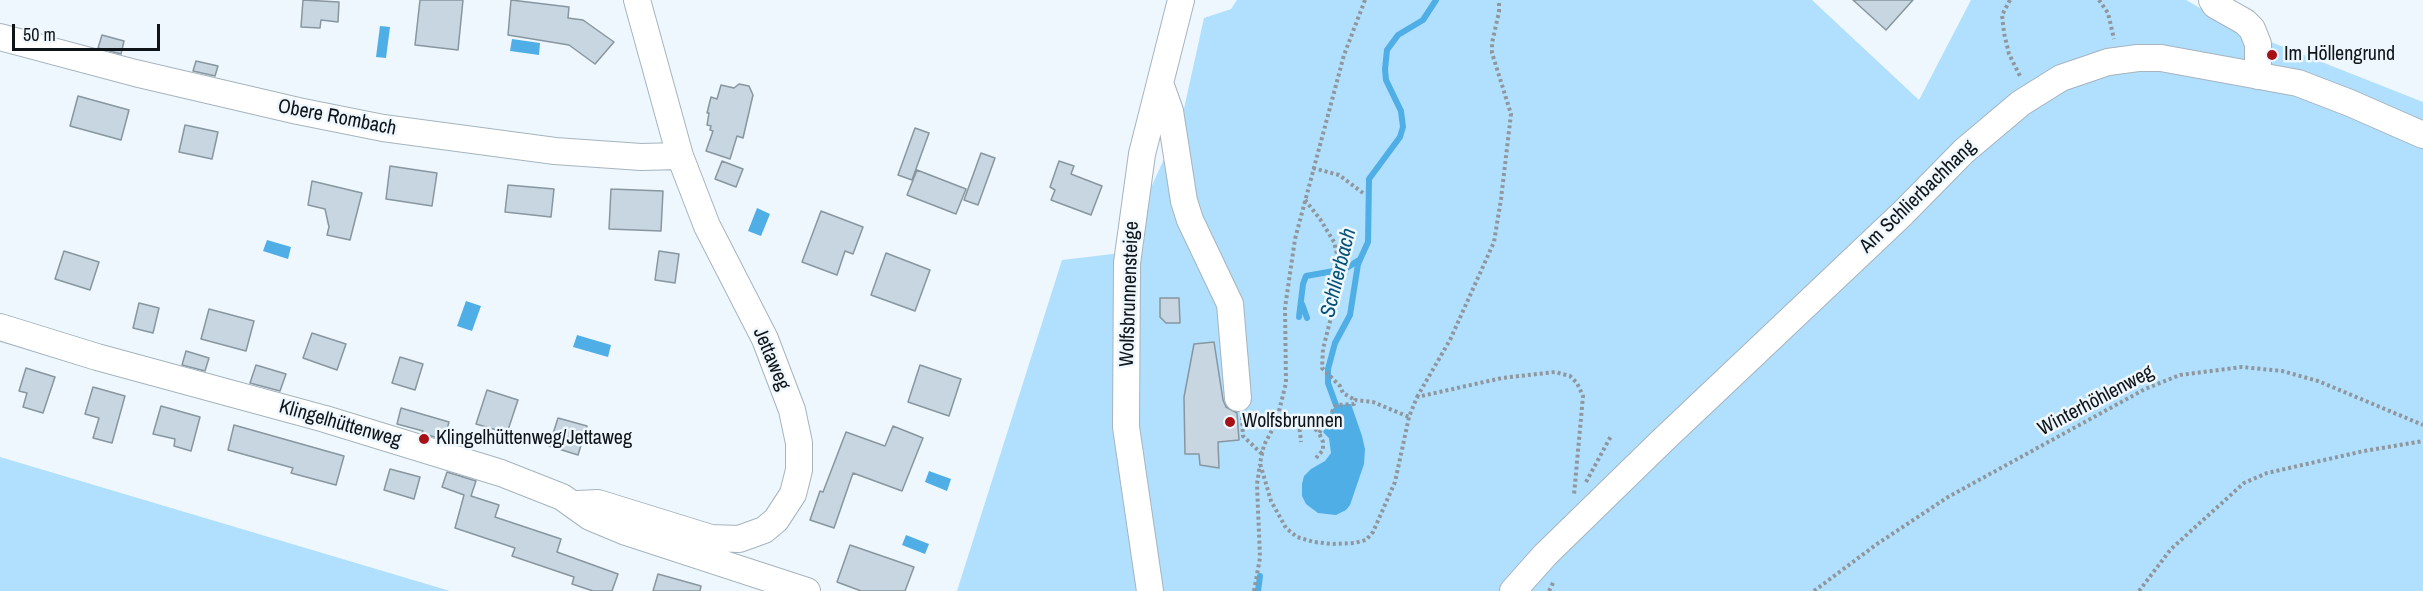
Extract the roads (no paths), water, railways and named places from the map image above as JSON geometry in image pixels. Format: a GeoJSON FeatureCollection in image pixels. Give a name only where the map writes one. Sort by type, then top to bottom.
{"type":"FeatureCollection","features":[{"type":"Feature","properties":{"kind":"street","name":"Jettaweg"},"geometry":{"type":"LineString","coordinates":[[574,504],[598,503],[711,538],[739,538],[752,536],[776,520],[785,509],[797,482],[799,443],[792,410],[765,339],[707,226],[680,156],[637,0]]}},
{"type":"Feature","properties":{"kind":"street","name":"Wolfsbrunnensteige"},"geometry":{"type":"LineString","coordinates":[[1150,591],[1127,441],[1126,284],[1131,225],[1142,154],[1181,0]]}},
{"type":"Feature","properties":{"kind":"street"},"geometry":{"type":"LineString","coordinates":[[2208,2],[2245,22],[2255,33],[2258,44],[2258,76]]}},
{"type":"Feature","properties":{"kind":"street","name":"Obere Rombach"},"geometry":{"type":"LineString","coordinates":[[0,37],[135,73],[297,111],[382,128],[555,151],[642,157],[680,156]]}},
{"type":"Feature","properties":{"kind":"street","name":"Am Schlierbachhang"},"geometry":{"type":"LineString","coordinates":[[1513,591],[1545,555],[1902,214],[1964,151],[2003,116],[2061,78],[2093,66],[2117,61],[2161,58],[2310,86],[2423,135]]}},
{"type":"Feature","properties":{"kind":"street"},"geometry":{"type":"LineString","coordinates":[[1160,83],[1170,111],[1184,201],[1190,220],[1201,248],[1230,304],[1240,406]]}},
{"type":"Feature","properties":{"kind":"street","name":"Klingelhüttenweg"},"geometry":{"type":"LineString","coordinates":[[0,327],[97,357],[501,472],[562,497],[590,517],[746,581],[807,591]]}},
{"type":"Feature","properties":{"kind":"water"},"geometry":{"type":"Polygon","coordinates":[[[380,26],[390,27],[386,58],[376,57],[380,26]]]}},
{"type":"Feature","properties":{"kind":"water"},"geometry":{"type":"Polygon","coordinates":[[[512,39],[540,43],[539,55],[510,51],[512,39]]]}},
{"type":"Feature","properties":{"kind":"water"},"geometry":{"type":"Polygon","coordinates":[[[757,208],[770,214],[761,236],[748,231],[757,208]]]}},
{"type":"Feature","properties":{"kind":"water"},"geometry":{"type":"Polygon","coordinates":[[[267,240],[291,247],[288,259],[263,251],[267,240]]]}},
{"type":"Feature","properties":{"kind":"water"},"geometry":{"type":"Polygon","coordinates":[[[466,301],[481,306],[472,331],[457,326],[466,301]]]}},
{"type":"Feature","properties":{"kind":"water"},"geometry":{"type":"Polygon","coordinates":[[[577,335],[611,345],[608,357],[573,347],[577,335]]]}},
{"type":"Feature","properties":{"kind":"water","name":"Wolfsbrunnen"},"geometry":{"type":"Polygon","coordinates":[[[1351,404],[1365,449],[1364,464],[1350,505],[1346,510],[1336,515],[1318,513],[1306,504],[1302,496],[1304,476],[1325,461],[1331,453],[1329,438],[1323,432],[1327,426],[1327,417],[1336,405],[1351,404]]]}},
{"type":"Feature","properties":{"kind":"water"},"geometry":{"type":"Polygon","coordinates":[[[929,471],[951,479],[947,491],[925,482],[929,471]]]}},
{"type":"Feature","properties":{"kind":"water"},"geometry":{"type":"Polygon","coordinates":[[[906,535],[929,544],[925,554],[902,545],[906,535]]]}},
{"type":"Feature","properties":{"kind":"waterway","name":"Schlierbach"},"geometry":{"type":"LineString","coordinates":[[1336,405],[1328,383],[1328,369],[1335,343],[1350,315],[1358,264],[1368,242],[1369,179],[1400,137],[1403,127],[1401,111],[1386,80],[1387,50],[1398,35],[1423,20],[1436,0]]}},
{"type":"Feature","properties":{"kind":"waterway"},"geometry":{"type":"LineString","coordinates":[[1299,317],[1306,276],[1345,269],[1359,260]]}},
{"type":"Feature","properties":{"kind":"waterway"},"geometry":{"type":"LineString","coordinates":[[1302,304],[1307,318]]}},
{"type":"Feature","properties":{"kind":"waterway"},"geometry":{"type":"LineString","coordinates":[[1258,591],[1260,576]]}},
{"type":"Feature","properties":{"kind":"place","name":"Im Höllengrund"},"geometry":{"type":"Point","coordinates":[2272,55]}},
{"type":"Feature","properties":{"kind":"place","name":"Wolfsbrunnen"},"geometry":{"type":"Point","coordinates":[1230,422]}},
{"type":"Feature","properties":{"kind":"place","name":"Klingelhüttenweg/Jettaweg"},"geometry":{"type":"Point","coordinates":[424,439]}}]}
